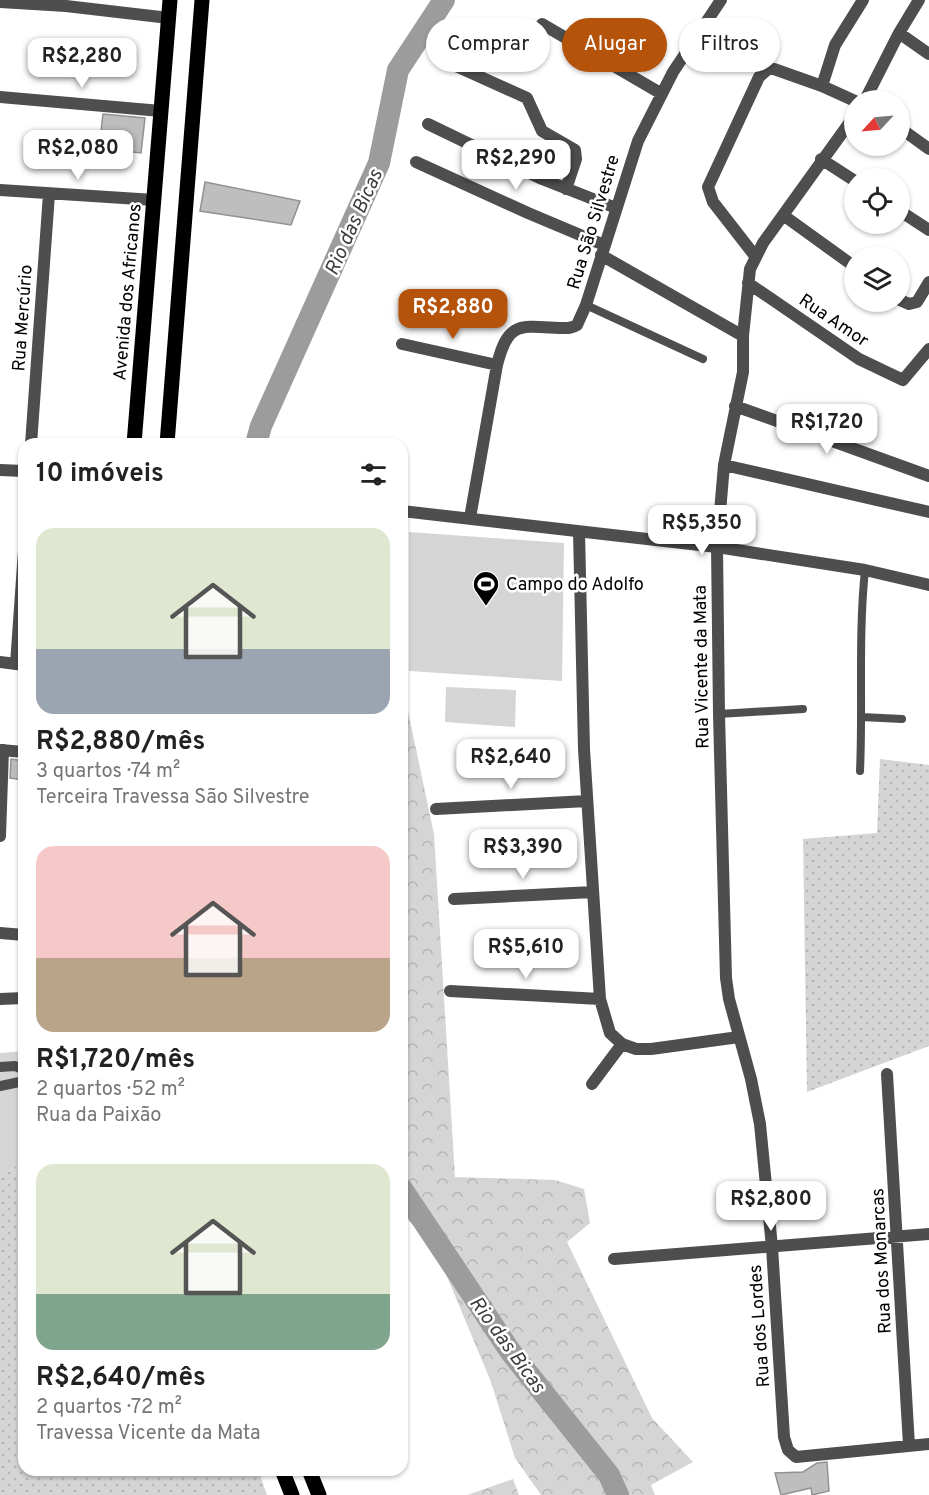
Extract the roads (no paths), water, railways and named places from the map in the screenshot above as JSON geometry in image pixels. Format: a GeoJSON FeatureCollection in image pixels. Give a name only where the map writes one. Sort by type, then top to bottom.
{"type":"FeatureCollection","features":[{"type":"Feature","properties":{"kind":"main road","name":"Avenida dos Africanos"},"geometry":{"type":"LineString","coordinates":[[134,438],[170,0]]}},
{"type":"Feature","properties":{"kind":"main road"},"geometry":{"type":"LineString","coordinates":[[167,438],[202,0]]}},
{"type":"Feature","properties":{"kind":"main road"},"geometry":{"type":"LineString","coordinates":[[284,1476],[292,1495]]}},
{"type":"Feature","properties":{"kind":"main road"},"geometry":{"type":"LineString","coordinates":[[311,1476],[319,1495]]}},
{"type":"Feature","properties":{"kind":"street","name":"Rua São Silvestre"},"geometry":{"type":"LineString","coordinates":[[470,518],[497,365],[503,345],[515,329],[529,326],[573,328],[577,325],[586,305],[638,141],[673,72],[721,0]]}},
{"type":"Feature","properties":{"kind":"street"},"geometry":{"type":"LineString","coordinates":[[822,86],[835,45],[863,0]]}},
{"type":"Feature","properties":{"kind":"street"},"geometry":{"type":"LineString","coordinates":[[870,90],[899,33],[919,0]]}},
{"type":"Feature","properties":{"kind":"street"},"geometry":{"type":"LineString","coordinates":[[0,2],[67,3],[169,18]]}},
{"type":"Feature","properties":{"kind":"street"},"geometry":{"type":"LineString","coordinates":[[550,29],[662,94]]}},
{"type":"Feature","properties":{"kind":"street"},"geometry":{"type":"LineString","coordinates":[[899,33],[929,54]]}},
{"type":"Feature","properties":{"kind":"street"},"geometry":{"type":"LineString","coordinates":[[755,256],[713,202],[708,187],[756,83],[763,73],[774,69],[844,96]]}},
{"type":"Feature","properties":{"kind":"street"},"geometry":{"type":"LineString","coordinates":[[469,72],[527,98],[542,131],[575,150],[576,159],[566,189]]}},
{"type":"Feature","properties":{"kind":"street"},"geometry":{"type":"LineString","coordinates":[[0,97],[161,111]]}},
{"type":"Feature","properties":{"kind":"street"},"geometry":{"type":"LineString","coordinates":[[428,124],[542,179],[616,208]]}},
{"type":"Feature","properties":{"kind":"street","name":"Rua Vicente da Mata"},"geometry":{"type":"LineString","coordinates":[[739,1036],[726,978],[719,714],[717,547],[724,465],[743,372],[750,269],[755,256],[783,214],[844,129]]}},
{"type":"Feature","properties":{"kind":"street"},"geometry":{"type":"LineString","coordinates":[[910,135],[929,149]]}},
{"type":"Feature","properties":{"kind":"street"},"geometry":{"type":"LineString","coordinates":[[821,159],[844,175]]}},
{"type":"Feature","properties":{"kind":"street"},"geometry":{"type":"LineString","coordinates":[[416,162],[602,250],[744,336]]}},
{"type":"Feature","properties":{"kind":"street"},"geometry":{"type":"LineString","coordinates":[[0,190],[154,201]]}},
{"type":"Feature","properties":{"kind":"street","name":"Rua Mercúrio"},"geometry":{"type":"LineString","coordinates":[[32,438],[49,194]]}},
{"type":"Feature","properties":{"kind":"street"},"geometry":{"type":"LineString","coordinates":[[783,214],[844,259]]}},
{"type":"Feature","properties":{"kind":"street"},"geometry":{"type":"LineString","coordinates":[[910,218],[929,230]]}},
{"type":"Feature","properties":{"kind":"street"},"geometry":{"type":"LineString","coordinates":[[910,304],[913,304],[920,297],[929,282]]}},
{"type":"Feature","properties":{"kind":"street","name":"Rua Amor"},"geometry":{"type":"LineString","coordinates":[[748,283],[859,359],[903,380],[929,349]]}},
{"type":"Feature","properties":{"kind":"street"},"geometry":{"type":"LineString","coordinates":[[402,344],[497,365]]}},
{"type":"Feature","properties":{"kind":"street"},"geometry":{"type":"LineString","coordinates":[[735,406],[929,476]]}},
{"type":"Feature","properties":{"kind":"street"},"geometry":{"type":"LineString","coordinates":[[724,465],[929,512]]}},
{"type":"Feature","properties":{"kind":"street"},"geometry":{"type":"LineString","coordinates":[[0,470],[18,471]]}},
{"type":"Feature","properties":{"kind":"street"},"geometry":{"type":"LineString","coordinates":[[408,512],[717,547],[865,570],[929,585]]}},
{"type":"Feature","properties":{"kind":"street"},"geometry":{"type":"LineString","coordinates":[[579,532],[587,801],[600,999],[610,1033],[622,1044],[636,1049],[739,1036]]}},
{"type":"Feature","properties":{"kind":"street"},"geometry":{"type":"LineString","coordinates":[[0,662],[18,664]]}},
{"type":"Feature","properties":{"kind":"street"},"geometry":{"type":"LineString","coordinates":[[0,836],[1,750],[18,751]]}},
{"type":"Feature","properties":{"kind":"street"},"geometry":{"type":"LineString","coordinates":[[436,809],[587,801]]}},
{"type":"Feature","properties":{"kind":"street"},"geometry":{"type":"LineString","coordinates":[[454,898],[593,892]]}},
{"type":"Feature","properties":{"kind":"street"},"geometry":{"type":"LineString","coordinates":[[0,933],[18,934]]}},
{"type":"Feature","properties":{"kind":"street"},"geometry":{"type":"LineString","coordinates":[[450,991],[600,999]]}},
{"type":"Feature","properties":{"kind":"street"},"geometry":{"type":"LineString","coordinates":[[0,999],[18,998]]}},
{"type":"Feature","properties":{"kind":"street","name":"Rua dos Lordes"},"geometry":{"type":"LineString","coordinates":[[739,1036],[760,1124],[772,1246],[784,1437],[788,1450],[796,1457],[909,1445]]}},
{"type":"Feature","properties":{"kind":"street"},"geometry":{"type":"LineString","coordinates":[[592,1084],[622,1044]]}},
{"type":"Feature","properties":{"kind":"street"},"geometry":{"type":"LineString","coordinates":[[0,1067],[18,1067]]}},
{"type":"Feature","properties":{"kind":"street","name":"Rua dos Monarcas"},"geometry":{"type":"LineString","coordinates":[[887,1074],[909,1445]]}},
{"type":"Feature","properties":{"kind":"street"},"geometry":{"type":"LineString","coordinates":[[0,1086],[18,1082]]}},
{"type":"Feature","properties":{"kind":"street"},"geometry":{"type":"LineString","coordinates":[[614,1259],[929,1234]]}},
{"type":"Feature","properties":{"kind":"street"},"geometry":{"type":"LineString","coordinates":[[909,1445],[929,1444]]}},
{"type":"Feature","properties":{"kind":"lane"},"geometry":{"type":"LineString","coordinates":[[586,305],[703,359]]}},
{"type":"Feature","properties":{"kind":"lane"},"geometry":{"type":"LineString","coordinates":[[860,771],[862,593],[865,570]]}},
{"type":"Feature","properties":{"kind":"lane"},"geometry":{"type":"LineString","coordinates":[[719,714],[803,709]]}},
{"type":"Feature","properties":{"kind":"lane"},"geometry":{"type":"LineString","coordinates":[[862,717],[902,718]]}},
{"type":"Feature","properties":{"kind":"waterway","name":"Rio das Bicas"},"geometry":{"type":"LineString","coordinates":[[258,438],[379,163],[398,70],[444,0]]}},
{"type":"Feature","properties":{"kind":"waterway","name":"Rio das Bicas"},"geometry":{"type":"LineString","coordinates":[[408,1198],[510,1351],[609,1475],[618,1495]]}},
{"type":"Feature","properties":{"kind":"place","name":"Campo do Adolfo"},"geometry":{"type":"Point","coordinates":[486,607]}}]}
